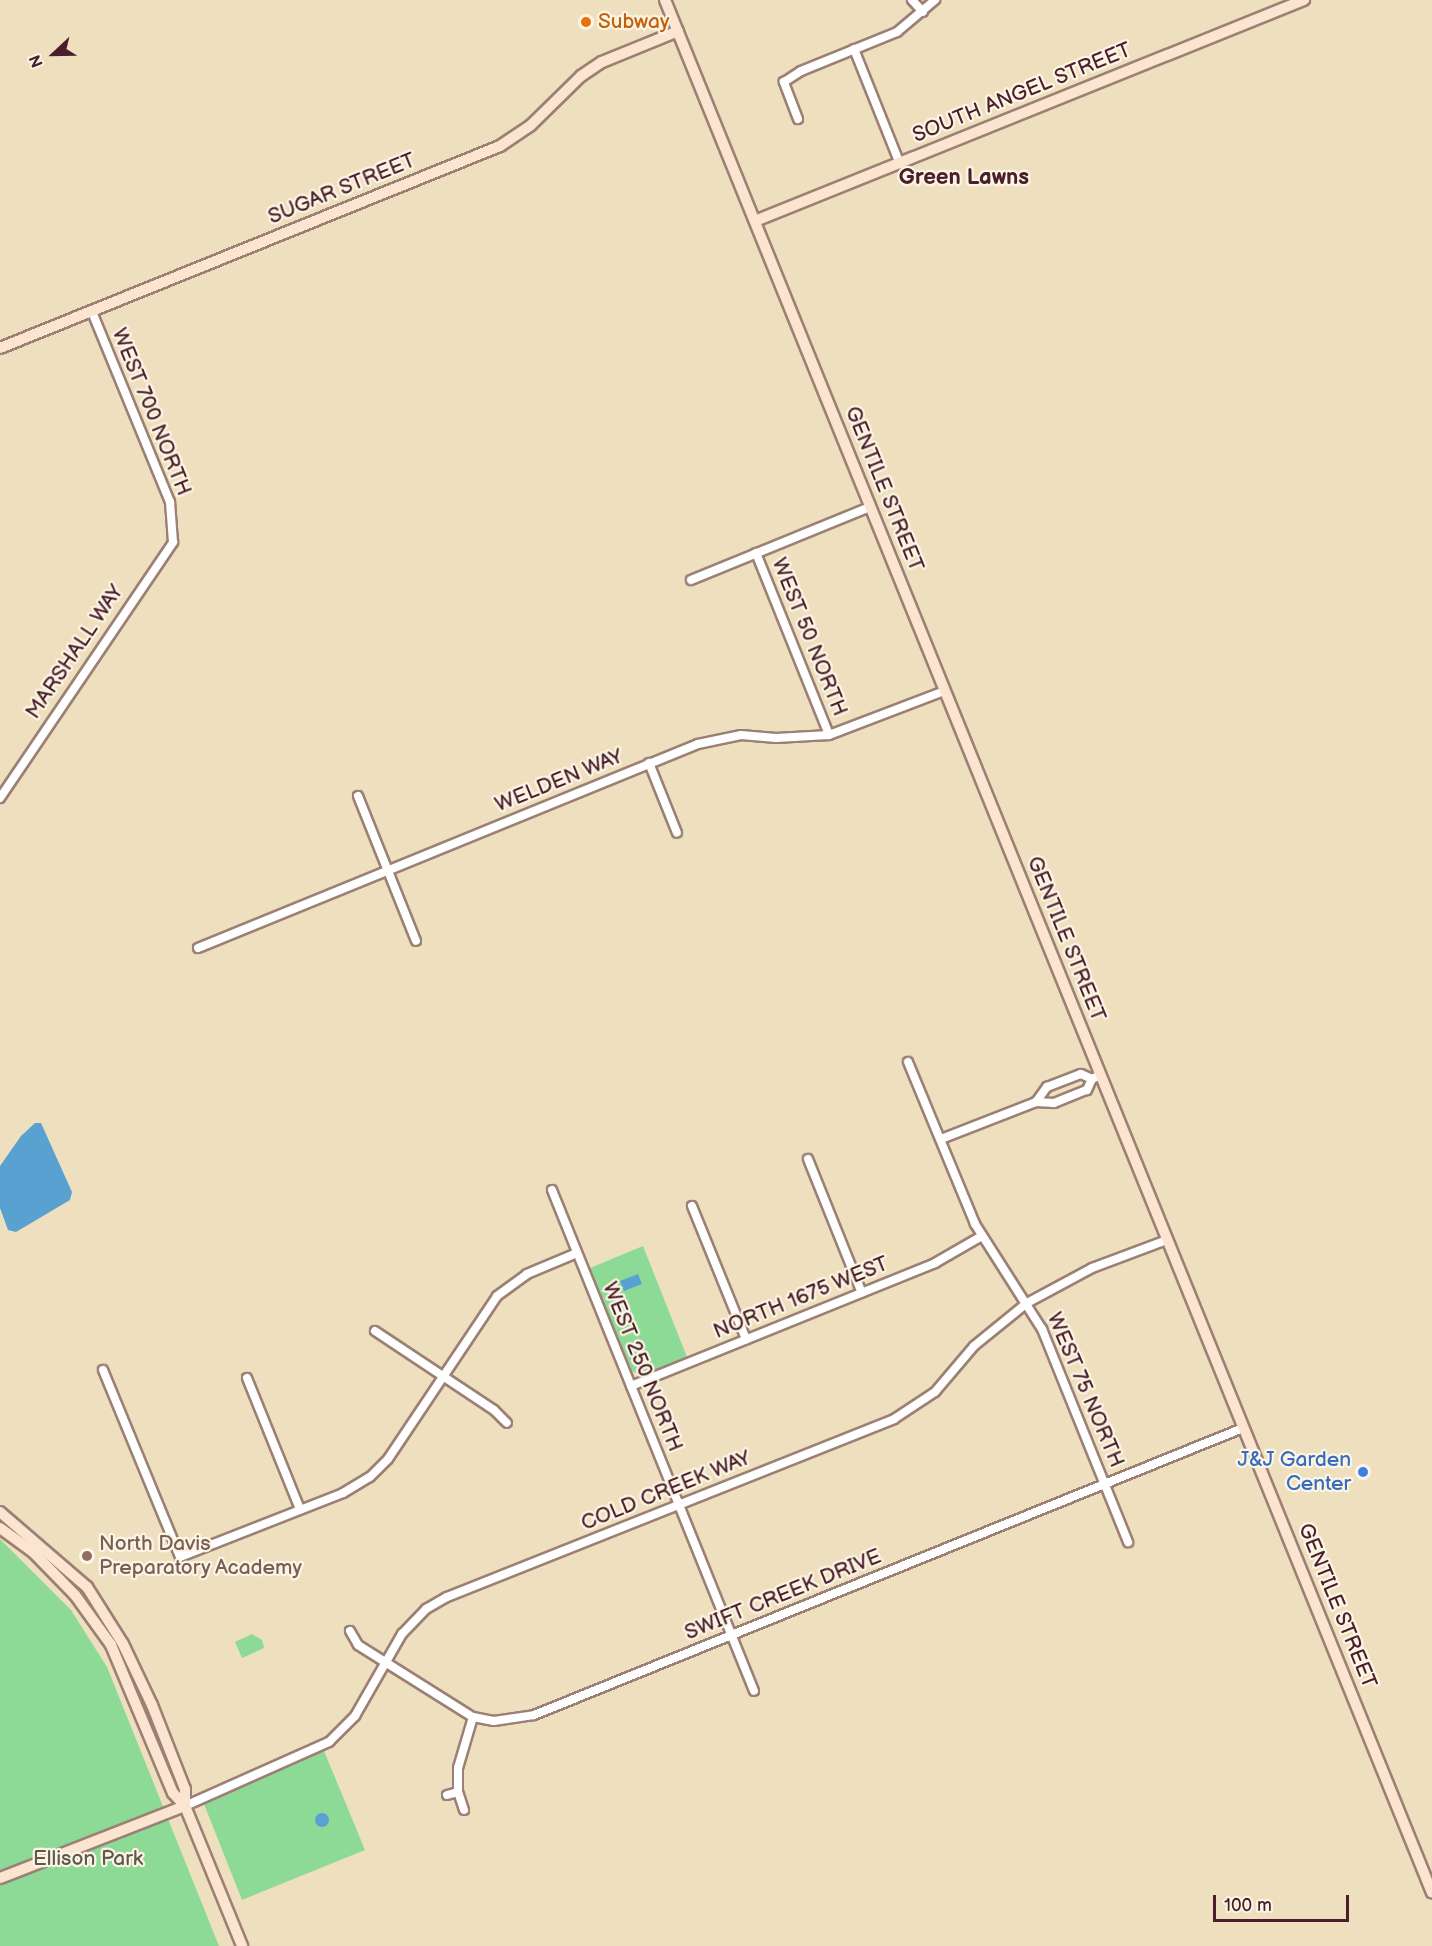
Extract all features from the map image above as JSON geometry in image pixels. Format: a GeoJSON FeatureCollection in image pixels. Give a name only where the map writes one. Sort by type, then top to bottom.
{"type":"FeatureCollection","features":[{"type":"Feature","properties":{"kind":"main road","name":"GENTILE STREET"},"geometry":{"type":"LineString","coordinates":[[665,0],[944,691],[1096,1077],[1167,1240],[1432,1893]]}},
{"type":"Feature","properties":{"kind":"main road","name":"SOUTH ANGEL STREET"},"geometry":{"type":"LineString","coordinates":[[755,221],[900,164],[1290,3],[1304,0]]}},
{"type":"Feature","properties":{"kind":"main road","name":"SUGAR STREET"},"geometry":{"type":"LineString","coordinates":[[0,348],[500,146],[531,125],[581,76],[602,62],[678,31]]}},
{"type":"Feature","properties":{"kind":"main road"},"geometry":{"type":"LineString","coordinates":[[0,1512],[87,1587],[123,1644],[152,1705],[185,1789],[185,1806]]}},
{"type":"Feature","properties":{"kind":"main road"},"geometry":{"type":"LineString","coordinates":[[0,1528],[33,1552],[75,1595],[111,1645],[173,1793],[185,1806],[242,1946]]}},
{"type":"Feature","properties":{"kind":"main road"},"geometry":{"type":"LineString","coordinates":[[0,1878],[185,1806]]}},
{"type":"Feature","properties":{"kind":"street"},"geometry":{"type":"LineString","coordinates":[[912,0],[923,12]]}},
{"type":"Feature","properties":{"kind":"street"},"geometry":{"type":"LineString","coordinates":[[798,119],[784,82],[854,49],[897,32],[935,0]]}},
{"type":"Feature","properties":{"kind":"street"},"geometry":{"type":"LineString","coordinates":[[854,49],[900,164]]}},
{"type":"Feature","properties":{"kind":"street","name":"WEST 700 NORTH"},"geometry":{"type":"LineString","coordinates":[[92,312],[170,502],[174,526]]}},
{"type":"Feature","properties":{"kind":"street"},"geometry":{"type":"LineString","coordinates":[[691,580],[870,507]]}},
{"type":"Feature","properties":{"kind":"street","name":"MARSHALL WAY"},"geometry":{"type":"LineString","coordinates":[[0,798],[138,591],[163,562],[173,542],[174,526]]}},
{"type":"Feature","properties":{"kind":"street","name":"WEST 50 NORTH"},"geometry":{"type":"LineString","coordinates":[[756,554],[829,735]]}},
{"type":"Feature","properties":{"kind":"street","name":"WELDEN WAY"},"geometry":{"type":"LineString","coordinates":[[198,948],[698,744],[741,735],[776,738],[829,735],[944,691]]}},
{"type":"Feature","properties":{"kind":"street"},"geometry":{"type":"LineString","coordinates":[[649,763],[677,833]]}},
{"type":"Feature","properties":{"kind":"street"},"geometry":{"type":"LineString","coordinates":[[358,796],[416,941]]}},
{"type":"Feature","properties":{"kind":"street","name":"WEST 75 NORTH"},"geometry":{"type":"LineString","coordinates":[[908,1062],[982,1236],[1042,1329],[1128,1542]]}},
{"type":"Feature","properties":{"kind":"street"},"geometry":{"type":"LineString","coordinates":[[941,1139],[1036,1102],[1054,1103],[1088,1090],[1096,1077],[1081,1074],[1047,1087],[1036,1102]]}},
{"type":"Feature","properties":{"kind":"street"},"geometry":{"type":"LineString","coordinates":[[808,1159],[862,1293]]}},
{"type":"Feature","properties":{"kind":"street","name":"WEST 250 NORTH"},"geometry":{"type":"LineString","coordinates":[[552,1190],[754,1691]]}},
{"type":"Feature","properties":{"kind":"street"},"geometry":{"type":"LineString","coordinates":[[692,1206],[746,1339]]}},
{"type":"Feature","properties":{"kind":"street","name":"NORTH 1675 WEST"},"geometry":{"type":"LineString","coordinates":[[631,1386],[935,1263],[982,1236]]}},
{"type":"Feature","properties":{"kind":"street","name":"COLD CREEK WAY"},"geometry":{"type":"LineString","coordinates":[[185,1806],[329,1742],[355,1716],[384,1663],[414,1620],[447,1597],[894,1419],[935,1392],[974,1346],[1027,1303],[1092,1268],[1167,1240]]}},
{"type":"Feature","properties":{"kind":"street"},"geometry":{"type":"LineString","coordinates":[[103,1370],[180,1557],[343,1493],[370,1477],[388,1459],[497,1296],[527,1274],[578,1253]]}},
{"type":"Feature","properties":{"kind":"street"},"geometry":{"type":"LineString","coordinates":[[375,1331],[442,1378],[494,1410],[507,1423]]}},
{"type":"Feature","properties":{"kind":"street"},"geometry":{"type":"LineString","coordinates":[[247,1378],[300,1509]]}},
{"type":"Feature","properties":{"kind":"street","name":"SWIFT CREEK DRIVE"},"geometry":{"type":"LineString","coordinates":[[350,1631],[358,1645],[472,1717],[494,1721],[534,1715],[1243,1428]]}},
{"type":"Feature","properties":{"kind":"street"},"geometry":{"type":"LineString","coordinates":[[464,1810],[458,1792],[458,1768],[472,1717]]}},
{"type":"Feature","properties":{"kind":"street"},"geometry":{"type":"LineString","coordinates":[[447,1795],[458,1792]]}},
{"type":"Feature","properties":{"kind":"green space"},"geometry":{"type":"Polygon","coordinates":[[[643,1246],[687,1357],[640,1375],[632,1371],[590,1268],[643,1246]]]}},
{"type":"Feature","properties":{"kind":"green space","name":"Ellison Park"},"geometry":{"type":"Polygon","coordinates":[[[0,1539],[71,1610],[107,1667],[219,1946],[0,1946],[0,1539]]]}},
{"type":"Feature","properties":{"kind":"green space"},"geometry":{"type":"Polygon","coordinates":[[[252,1634],[262,1640],[264,1648],[242,1658],[235,1642],[252,1634]]]}},
{"type":"Feature","properties":{"kind":"green space"},"geometry":{"type":"Polygon","coordinates":[[[322,1746],[365,1850],[242,1900],[202,1799],[322,1746]]]}},
{"type":"Feature","properties":{"kind":"water"},"geometry":{"type":"Polygon","coordinates":[[[35,1123],[41,1123],[72,1192],[70,1200],[16,1232],[8,1230],[0,1208],[0,1166],[21,1136],[35,1123]]]}},
{"type":"Feature","properties":{"kind":"water"},"geometry":{"type":"Polygon","coordinates":[[[638,1274],[642,1284],[624,1291],[620,1281],[638,1274]]]}},
{"type":"Feature","properties":{"kind":"water"},"geometry":{"type":"Polygon","coordinates":[[[319,1813],[325,1813],[329,1820],[325,1827],[319,1827],[315,1823],[315,1817],[319,1813]]]}},
{"type":"Feature","properties":{"kind":"place","name":"Subway"},"geometry":{"type":"Point","coordinates":[586,22]}},
{"type":"Feature","properties":{"kind":"place","name":"J&J Garden Center"},"geometry":{"type":"Point","coordinates":[1363,1472]}},
{"type":"Feature","properties":{"kind":"place","name":"North Davis Preparatory Academy"},"geometry":{"type":"Point","coordinates":[87,1556]}},
{"type":"Feature","properties":{"kind":"district","name":"Green Lawns"},"geometry":{"type":"Point","coordinates":[964,178]}}]}
